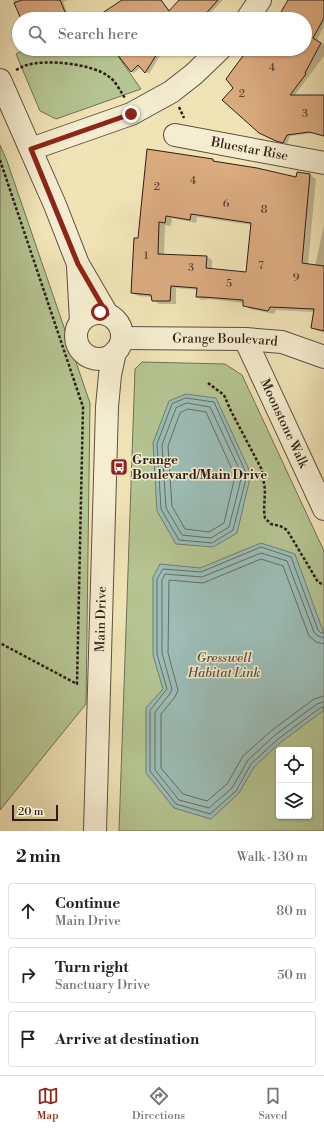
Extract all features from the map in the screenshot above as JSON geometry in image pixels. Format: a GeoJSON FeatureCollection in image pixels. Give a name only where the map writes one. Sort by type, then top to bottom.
{"type":"FeatureCollection","features":[{"type":"Feature","properties":{"kind":"street"},"geometry":{"type":"LineString","coordinates":[[252,12],[260,0]]}},
{"type":"Feature","properties":{"kind":"street"},"geometry":{"type":"LineString","coordinates":[[31,149],[131,114],[171,92],[194,74],[213,56]]}},
{"type":"Feature","properties":{"kind":"street"},"geometry":{"type":"LineString","coordinates":[[8,75],[31,149],[78,264],[107,314]]}},
{"type":"Feature","properties":{"kind":"street","name":"Bluestar Rise"},"geometry":{"type":"LineString","coordinates":[[180,136],[324,163]]}},
{"type":"Feature","properties":{"kind":"street"},"geometry":{"type":"LineString","coordinates":[[78,264],[81,321]]}},
{"type":"Feature","properties":{"kind":"street"},"geometry":{"type":"LineString","coordinates":[[100,312],[114,318],[119,323],[122,330],[119,345],[105,358],[93,358],[86,354],[77,343],[77,328],[81,321],[86,316],[100,312]]}},
{"type":"Feature","properties":{"kind":"street","name":"Grange Boulevard"},"geometry":{"type":"LineString","coordinates":[[119,345],[245,339],[282,342],[324,358]]}},
{"type":"Feature","properties":{"kind":"street","name":"Moonstone Walk"},"geometry":{"type":"LineString","coordinates":[[245,339],[324,509]]}},
{"type":"Feature","properties":{"kind":"street","name":"Main Drive"},"geometry":{"type":"LineString","coordinates":[[95,831],[107,408],[110,375],[119,345]]}},
{"type":"Feature","properties":{"kind":"street","name":"Main Drive"},"geometry":{"type":"LineString","coordinates":[[93,358],[102,385],[107,408]]}},
{"type":"Feature","properties":{"kind":"path"},"geometry":{"type":"LineString","coordinates":[[8,75],[27,65],[49,63],[69,64],[97,70],[109,76],[115,82],[124,97],[131,114]]}},
{"type":"Feature","properties":{"kind":"path"},"geometry":{"type":"LineString","coordinates":[[171,92],[184,117],[186,128],[180,136]]}},
{"type":"Feature","properties":{"kind":"path"},"geometry":{"type":"LineString","coordinates":[[0,160],[83,406],[77,684],[0,643]]}},
{"type":"Feature","properties":{"kind":"path"},"geometry":{"type":"LineString","coordinates":[[208,383],[224,395],[262,470],[265,490],[265,518],[271,524],[280,526],[286,530],[318,582],[324,585]]}},
{"type":"Feature","properties":{"kind":"green space"},"geometry":{"type":"Polygon","coordinates":[[[17,56],[118,56],[141,89],[56,119],[40,111],[17,56]]]}},
{"type":"Feature","properties":{"kind":"green space"},"geometry":{"type":"Polygon","coordinates":[[[0,145],[7,161],[90,403],[86,704],[0,810],[0,145]]]}},
{"type":"Feature","properties":{"kind":"green space","name":"Gresswell Habitat Link"},"geometry":{"type":"Polygon","coordinates":[[[142,362],[225,364],[242,375],[324,551],[324,831],[119,831],[135,369],[142,362]]]}},
{"type":"Feature","properties":{"kind":"water"},"geometry":{"type":"Polygon","coordinates":[[[186,394],[216,398],[251,474],[237,533],[213,547],[176,544],[157,511],[153,443],[169,401],[186,394]]]}},
{"type":"Feature","properties":{"kind":"water"},"geometry":{"type":"Polygon","coordinates":[[[261,543],[295,554],[324,634],[323,711],[281,742],[254,767],[239,793],[211,819],[174,808],[146,773],[146,708],[163,689],[153,655],[153,577],[160,564],[200,568],[261,543]]]}},
{"type":"Feature","properties":{"kind":"building"},"geometry":{"type":"Polygon","coordinates":[[[22,0],[60,0],[65,12],[18,12],[14,3],[22,0]]]}},
{"type":"Feature","properties":{"kind":"building"},"geometry":{"type":"Polygon","coordinates":[[[122,0],[161,0],[169,11],[179,0],[218,0],[207,12],[104,12],[122,0]]]}},
{"type":"Feature","properties":{"kind":"building"},"geometry":{"type":"Polygon","coordinates":[[[288,0],[324,0],[324,18],[313,38],[321,43],[305,73],[306,74],[290,95],[324,95],[324,136],[309,132],[287,135],[283,143],[276,141],[259,133],[222,100],[233,88],[226,79],[243,56],[312,56],[312,12],[281,12],[288,0]]]}},
{"type":"Feature","properties":{"kind":"building"},"geometry":{"type":"Polygon","coordinates":[[[118,56],[156,56],[145,73],[138,65],[131,72],[118,56]]]}},
{"type":"Feature","properties":{"kind":"building"},"geometry":{"type":"Polygon","coordinates":[[[147,149],[213,159],[213,161],[257,168],[296,177],[297,172],[310,174],[302,263],[324,266],[324,331],[311,328],[314,309],[270,307],[268,311],[243,306],[243,300],[196,297],[197,288],[171,286],[170,301],[152,301],[151,295],[131,293],[134,238],[138,238],[147,149]],[[191,214],[190,220],[166,216],[165,223],[159,222],[158,254],[207,256],[206,268],[246,272],[251,223],[191,214]]]}},
{"type":"Feature","properties":{"kind":"place","name":"Grange Boulevard/Main Drive"},"geometry":{"type":"Point","coordinates":[119,467]}},
{"type":"Feature","properties":{"kind":"route"},"geometry":{"type":"LineString","coordinates":[[100,312],[107,314],[78,264],[31,149],[131,114]]}}]}
